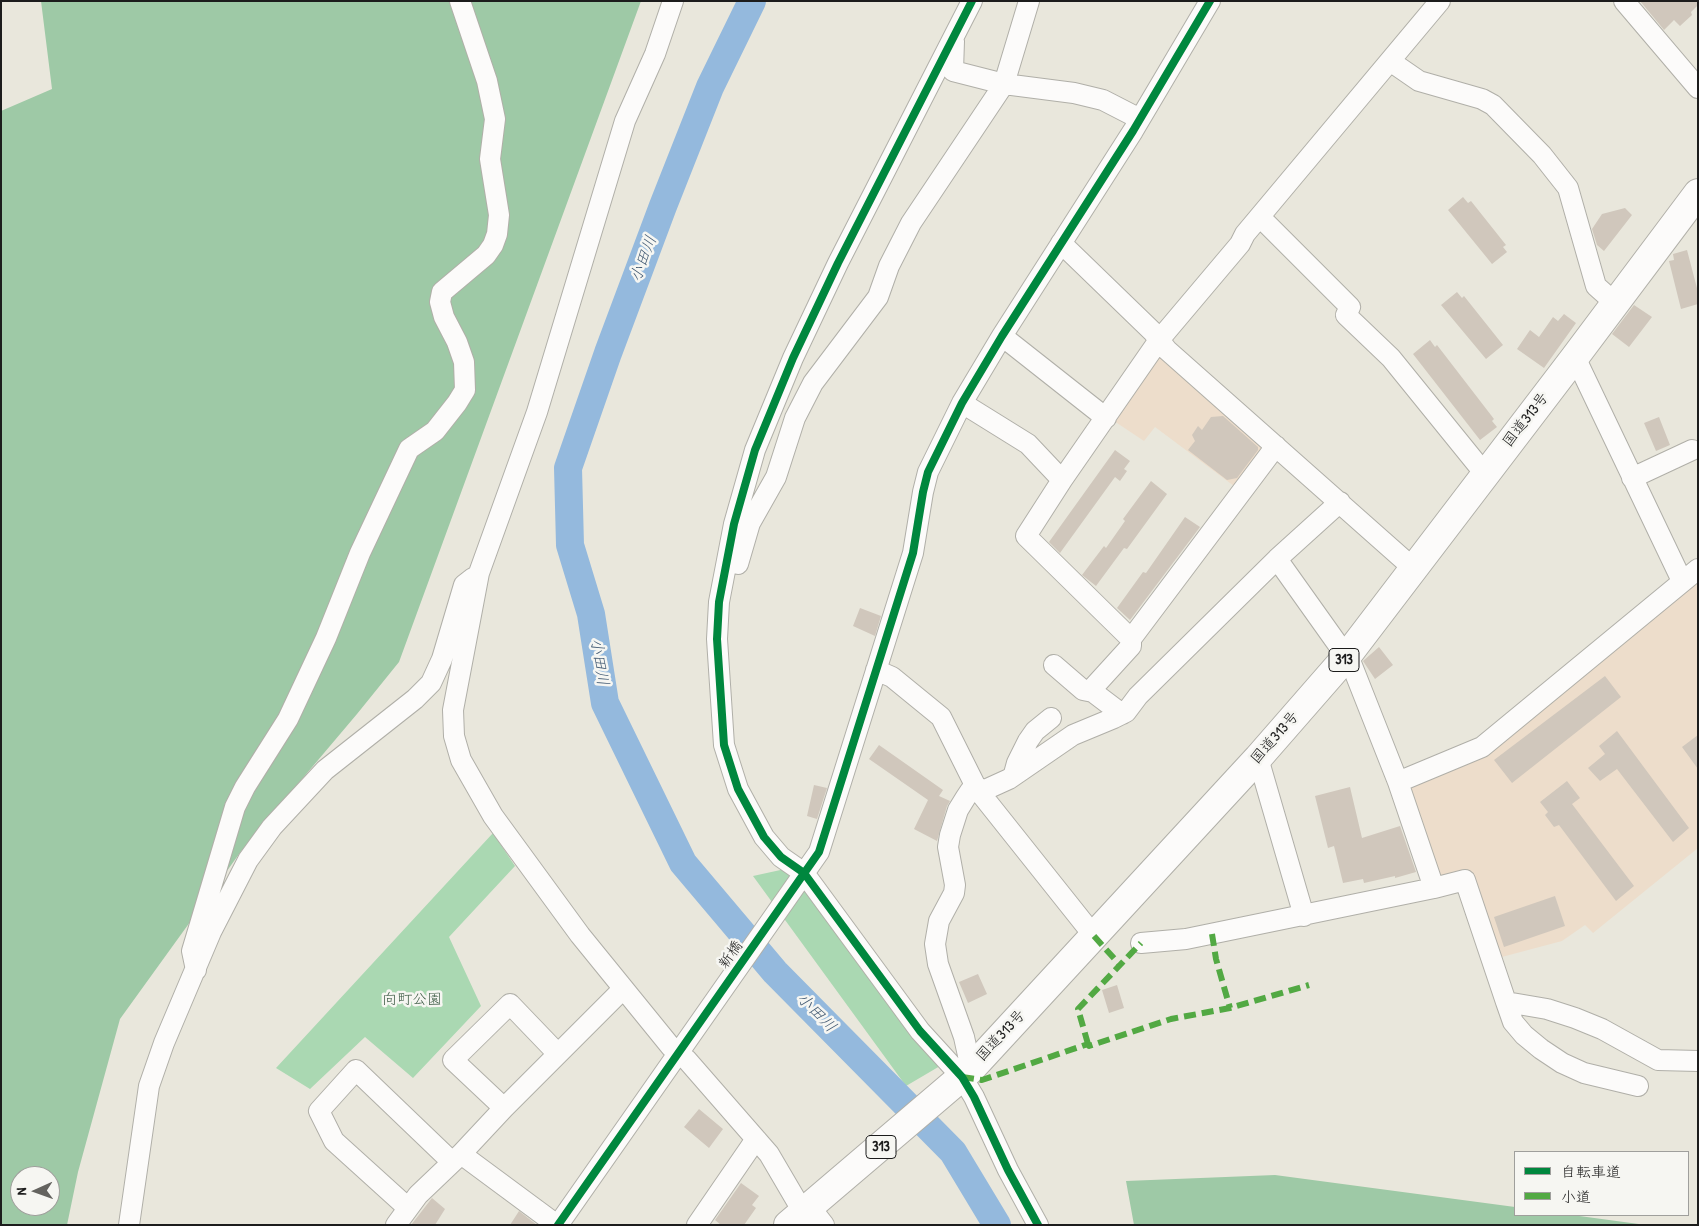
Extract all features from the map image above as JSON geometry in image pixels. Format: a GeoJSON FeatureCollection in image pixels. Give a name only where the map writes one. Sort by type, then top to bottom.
{"type":"FeatureCollection","features":[{"type":"Feature","properties":{"kind":"highway","name":"国道313号"},"geometry":{"type":"LineString","coordinates":[[808,1214],[960,1079],[1258,758],[1347,656],[1698,193]]}},
{"type":"Feature","properties":{"kind":"street"},"geometry":{"type":"LineString","coordinates":[[196,970],[192,951],[193,944],[235,807],[245,787],[288,719],[326,638],[360,553],[409,449],[434,431],[465,390],[464,362],[457,342],[444,317],[440,302],[442,292],[486,255],[493,246],[497,234],[499,215],[490,159],[495,118],[487,81],[460,1]]}},
{"type":"Feature","properties":{"kind":"street"},"geometry":{"type":"LineString","coordinates":[[672,1],[655,54],[625,121],[537,412],[479,573],[453,710],[454,736],[461,760],[493,816],[580,935],[623,989],[682,1049],[687,1060],[769,1154],[808,1214]]}},
{"type":"Feature","properties":{"kind":"street"},"geometry":{"type":"LineString","coordinates":[[972,1],[838,263],[793,358],[755,450],[734,524],[719,602],[716,639],[724,745],[738,789],[764,837],[801,877],[920,1031],[974,1096],[1008,1170],[1038,1225]]}},
{"type":"Feature","properties":{"kind":"street"},"geometry":{"type":"LineString","coordinates":[[719,602],[738,565],[750,523],[776,477],[795,418],[813,383],[878,297],[889,266],[911,223],[1004,84],[1029,1]]}},
{"type":"Feature","properties":{"kind":"street","name":"新橋"},"geometry":{"type":"LineString","coordinates":[[558,1225],[819,852],[913,553],[928,472],[962,403],[1002,336],[1140,119],[1210,1]]}},
{"type":"Feature","properties":{"kind":"street"},"geometry":{"type":"LineString","coordinates":[[1132,639],[1026,536],[1062,480],[1159,340],[1440,1]]}},
{"type":"Feature","properties":{"kind":"street"},"geometry":{"type":"LineString","coordinates":[[1626,2],[1698,88]]}},
{"type":"Feature","properties":{"kind":"street"},"geometry":{"type":"LineString","coordinates":[[954,36],[953,71],[1004,84],[1093,97],[1103,100],[1140,119]]}},
{"type":"Feature","properties":{"kind":"street"},"geometry":{"type":"LineString","coordinates":[[1390,61],[1419,81],[1482,99],[1493,106],[1542,155],[1568,188],[1596,286],[1615,303]]}},
{"type":"Feature","properties":{"kind":"street"},"geometry":{"type":"LineString","coordinates":[[1260,217],[1350,306],[1346,315],[1391,358],[1485,474]]}},
{"type":"Feature","properties":{"kind":"street"},"geometry":{"type":"LineString","coordinates":[[1061,243],[1153,332],[1166,349],[1413,568]]}},
{"type":"Feature","properties":{"kind":"street"},"geometry":{"type":"LineString","coordinates":[[1002,336],[1106,418]]}},
{"type":"Feature","properties":{"kind":"street"},"geometry":{"type":"LineString","coordinates":[[1398,782],[1482,747],[1690,575],[1632,478],[1575,357]]}},
{"type":"Feature","properties":{"kind":"street"},"geometry":{"type":"LineString","coordinates":[[962,403],[1028,444],[1062,480]]}},
{"type":"Feature","properties":{"kind":"street"},"geometry":{"type":"LineString","coordinates":[[1090,691],[1131,646],[1132,639],[1276,446]]}},
{"type":"Feature","properties":{"kind":"street"},"geometry":{"type":"LineString","coordinates":[[1632,478],[1692,450]]}},
{"type":"Feature","properties":{"kind":"street"},"geometry":{"type":"LineString","coordinates":[[960,1079],[964,1036],[938,964],[935,944],[939,922],[954,893],[955,885],[948,847],[952,825],[966,797],[970,792],[977,789],[987,789],[1014,774],[1073,734],[1122,714],[1277,559],[1340,502]]}},
{"type":"Feature","properties":{"kind":"street"},"geometry":{"type":"LineString","coordinates":[[1277,559],[1347,656],[1398,782],[1434,888]]}},
{"type":"Feature","properties":{"kind":"street"},"geometry":{"type":"LineString","coordinates":[[129,1225],[149,1086],[164,1043],[211,932],[248,860],[272,827],[324,770],[415,699],[431,683],[442,659],[464,585],[479,573]]}},
{"type":"Feature","properties":{"kind":"street"},"geometry":{"type":"LineString","coordinates":[[1054,664],[1083,690],[1090,691],[1122,714]]}},
{"type":"Feature","properties":{"kind":"street"},"geometry":{"type":"LineString","coordinates":[[876,670],[892,677],[941,717],[977,789],[1094,936]]}},
{"type":"Feature","properties":{"kind":"street"},"geometry":{"type":"LineString","coordinates":[[1014,774],[1016,763],[1028,741],[1035,731],[1051,718]]}},
{"type":"Feature","properties":{"kind":"street"},"geometry":{"type":"LineString","coordinates":[[1258,758],[1304,916]]}},
{"type":"Feature","properties":{"kind":"street"},"geometry":{"type":"LineString","coordinates":[[1141,943],[1186,939],[1304,916],[1465,880],[1513,1022],[1541,1049],[1562,1063],[1594,1075],[1638,1086]]}},
{"type":"Feature","properties":{"kind":"street"},"geometry":{"type":"LineString","coordinates":[[396,1225],[418,1195],[457,1158],[504,1108],[623,989]]}},
{"type":"Feature","properties":{"kind":"street"},"geometry":{"type":"LineString","coordinates":[[1506,1002],[1547,1009],[1575,1018],[1602,1029],[1658,1060],[1698,1061]]}},
{"type":"Feature","properties":{"kind":"street"},"geometry":{"type":"LineString","coordinates":[[504,1108],[453,1060],[510,1004],[558,1054]]}},
{"type":"Feature","properties":{"kind":"street"},"geometry":{"type":"LineString","coordinates":[[408,1208],[334,1141],[319,1111],[356,1070],[457,1158],[558,1225]]}},
{"type":"Feature","properties":{"kind":"street"},"geometry":{"type":"LineString","coordinates":[[697,1225],[756,1139]]}},
{"type":"Feature","properties":{"kind":"shaded area"},"geometry":{"type":"Polygon","coordinates":[[[1157,353],[1270,448],[1238,489],[1155,427],[1144,441],[1111,419],[1157,353]]]}},
{"type":"Feature","properties":{"kind":"shaded area"},"geometry":{"type":"Polygon","coordinates":[[[1698,581],[1698,848],[1593,933],[1585,925],[1562,941],[1498,958],[1472,876],[1464,869],[1439,878],[1406,789],[1698,581]]]}},
{"type":"Feature","properties":{"kind":"green space"},"geometry":{"type":"Polygon","coordinates":[[[41,1],[641,1],[399,662],[242,850],[120,1019],[78,1172],[67,1225],[1,1225],[1,111],[52,89],[41,1]]]}},
{"type":"Feature","properties":{"kind":"green space","name":"向町公園"},"geometry":{"type":"Polygon","coordinates":[[[493,833],[515,866],[449,937],[481,1006],[413,1078],[365,1037],[310,1089],[276,1068],[493,833]]]}},
{"type":"Feature","properties":{"kind":"green space"},"geometry":{"type":"Polygon","coordinates":[[[785,869],[807,890],[940,1066],[906,1086],[753,876],[785,869]]]}},
{"type":"Feature","properties":{"kind":"green space"},"geometry":{"type":"Polygon","coordinates":[[[1275,1175],[1514,1207],[1514,1216],[1579,1216],[1646,1225],[1134,1225],[1126,1181],[1275,1175]]]}},
{"type":"Feature","properties":{"kind":"building"},"geometry":{"type":"Polygon","coordinates":[[[1640,1],[1698,1],[1698,5],[1691,12],[1692,15],[1680,26],[1674,20],[1664,30],[1640,1]]]}},
{"type":"Feature","properties":{"kind":"building"},"geometry":{"type":"Polygon","coordinates":[[[1463,197],[1468,203],[1471,201],[1506,245],[1503,247],[1507,252],[1492,264],[1448,210],[1463,197]]]}},
{"type":"Feature","properties":{"kind":"building"},"geometry":{"type":"Polygon","coordinates":[[[1625,208],[1632,215],[1604,251],[1597,245],[1592,229],[1602,214],[1625,208]]]}},
{"type":"Feature","properties":{"kind":"building"},"geometry":{"type":"Polygon","coordinates":[[[1687,250],[1698,292],[1698,304],[1681,309],[1669,261],[1674,260],[1673,254],[1687,250]]]}},
{"type":"Feature","properties":{"kind":"building"},"geometry":{"type":"Polygon","coordinates":[[[1457,292],[1462,298],[1464,296],[1503,345],[1486,359],[1441,305],[1457,292]]]}},
{"type":"Feature","properties":{"kind":"building"},"geometry":{"type":"Polygon","coordinates":[[[1634,305],[1652,317],[1629,347],[1612,334],[1634,305]]]}},
{"type":"Feature","properties":{"kind":"building"},"geometry":{"type":"Polygon","coordinates":[[[1564,314],[1576,323],[1544,368],[1517,349],[1530,330],[1539,337],[1553,317],[1558,321],[1564,314]]]}},
{"type":"Feature","properties":{"kind":"building"},"geometry":{"type":"Polygon","coordinates":[[[1430,340],[1435,347],[1437,345],[1494,419],[1492,421],[1497,427],[1480,440],[1413,354],[1430,340]]]}},
{"type":"Feature","properties":{"kind":"building"},"geometry":{"type":"Polygon","coordinates":[[[1223,416],[1258,447],[1258,450],[1237,478],[1227,480],[1188,450],[1195,441],[1192,435],[1198,426],[1202,430],[1211,417],[1223,416]]]}},
{"type":"Feature","properties":{"kind":"building"},"geometry":{"type":"Polygon","coordinates":[[[1659,417],[1670,445],[1656,451],[1644,423],[1659,417]]]}},
{"type":"Feature","properties":{"kind":"building"},"geometry":{"type":"Polygon","coordinates":[[[1115,450],[1130,461],[1124,469],[1127,471],[1120,481],[1115,477],[1060,553],[1049,542],[1115,450]]]}},
{"type":"Feature","properties":{"kind":"building"},"geometry":{"type":"Polygon","coordinates":[[[1151,481],[1167,494],[1127,549],[1124,548],[1096,586],[1082,575],[1104,546],[1106,548],[1125,521],[1123,519],[1151,481]]]}},
{"type":"Feature","properties":{"kind":"building"},"geometry":{"type":"Polygon","coordinates":[[[1185,517],[1200,527],[1130,620],[1117,608],[1143,572],[1146,573],[1185,517]]]}},
{"type":"Feature","properties":{"kind":"building"},"geometry":{"type":"Polygon","coordinates":[[[860,608],[881,616],[875,636],[853,626],[860,608]]]}},
{"type":"Feature","properties":{"kind":"building"},"geometry":{"type":"Polygon","coordinates":[[[1379,647],[1393,665],[1375,679],[1363,661],[1379,647]]]}},
{"type":"Feature","properties":{"kind":"building"},"geometry":{"type":"Polygon","coordinates":[[[1605,676],[1621,697],[1512,783],[1494,760],[1605,676]]]}},
{"type":"Feature","properties":{"kind":"building"},"geometry":{"type":"Polygon","coordinates":[[[1617,731],[1689,828],[1673,842],[1617,769],[1600,781],[1588,768],[1605,754],[1599,746],[1617,731]]]}},
{"type":"Feature","properties":{"kind":"building"},"geometry":{"type":"Polygon","coordinates":[[[1698,735],[1698,769],[1682,747],[1698,735]]]}},
{"type":"Feature","properties":{"kind":"building"},"geometry":{"type":"Polygon","coordinates":[[[879,745],[943,790],[939,796],[950,801],[937,841],[914,829],[928,800],[869,759],[879,745]]]}},
{"type":"Feature","properties":{"kind":"building"},"geometry":{"type":"Polygon","coordinates":[[[1567,781],[1580,798],[1572,804],[1634,886],[1616,901],[1559,825],[1554,827],[1545,815],[1548,812],[1540,802],[1567,781]]]}},
{"type":"Feature","properties":{"kind":"building"},"geometry":{"type":"Polygon","coordinates":[[[814,785],[827,788],[817,819],[807,816],[814,785]]]}},
{"type":"Feature","properties":{"kind":"building"},"geometry":{"type":"Polygon","coordinates":[[[1350,787],[1362,838],[1400,826],[1416,872],[1395,878],[1395,876],[1364,883],[1363,879],[1343,883],[1334,846],[1328,848],[1315,796],[1350,787]]]}},
{"type":"Feature","properties":{"kind":"building"},"geometry":{"type":"Polygon","coordinates":[[[1555,896],[1565,926],[1504,947],[1494,917],[1555,896]]]}},
{"type":"Feature","properties":{"kind":"building"},"geometry":{"type":"Polygon","coordinates":[[[978,974],[987,994],[968,1003],[959,982],[978,974]]]}},
{"type":"Feature","properties":{"kind":"building"},"geometry":{"type":"Polygon","coordinates":[[[1117,985],[1124,1008],[1109,1013],[1102,990],[1117,985]]]}},
{"type":"Feature","properties":{"kind":"building"},"geometry":{"type":"Polygon","coordinates":[[[699,1109],[723,1129],[709,1148],[684,1127],[699,1109]]]}},
{"type":"Feature","properties":{"kind":"building"},"geometry":{"type":"Polygon","coordinates":[[[741,1183],[759,1196],[752,1205],[756,1208],[744,1225],[721,1225],[715,1220],[741,1183]]]}},
{"type":"Feature","properties":{"kind":"building"},"geometry":{"type":"Polygon","coordinates":[[[432,1198],[445,1209],[435,1225],[411,1225],[432,1198]]]}},
{"type":"Feature","properties":{"kind":"building"},"geometry":{"type":"Polygon","coordinates":[[[519,1211],[537,1225],[510,1225],[519,1211]]]}},
{"type":"Feature","properties":{"kind":"waterway","name":"小田川"},"geometry":{"type":"LineString","coordinates":[[752,1],[710,87],[663,206],[608,353],[568,468],[570,545],[591,614],[605,703],[683,863],[775,972],[953,1152],[997,1225]]}},
{"type":"Feature","properties":{"kind":"marked path"},"geometry":{"type":"LineString","coordinates":[[1212,934],[1216,959],[1230,1008]]}},
{"type":"Feature","properties":{"kind":"marked path"},"geometry":{"type":"LineString","coordinates":[[1094,936],[1120,965]]}},
{"type":"Feature","properties":{"kind":"marked path"},"geometry":{"type":"LineString","coordinates":[[1088,1044],[1078,1009],[1141,943]]}},
{"type":"Feature","properties":{"kind":"marked path"},"geometry":{"type":"LineString","coordinates":[[962,1077],[982,1080],[1088,1044],[1089,1046],[1171,1019],[1230,1008],[1309,985]]}},
{"type":"Feature","properties":{"kind":"cycle path"},"geometry":{"type":"LineString","coordinates":[[972,1],[838,263],[793,358],[755,450],[734,524],[719,602],[717,639],[724,745],[738,789],[764,837],[781,857],[804,873],[920,1031],[962,1077],[974,1097],[1008,1170],[1038,1225]]}},
{"type":"Feature","properties":{"kind":"cycle path"},"geometry":{"type":"LineString","coordinates":[[558,1225],[819,852],[913,553],[928,472],[962,403],[1002,336],[1133,131],[1210,1]]}}]}
